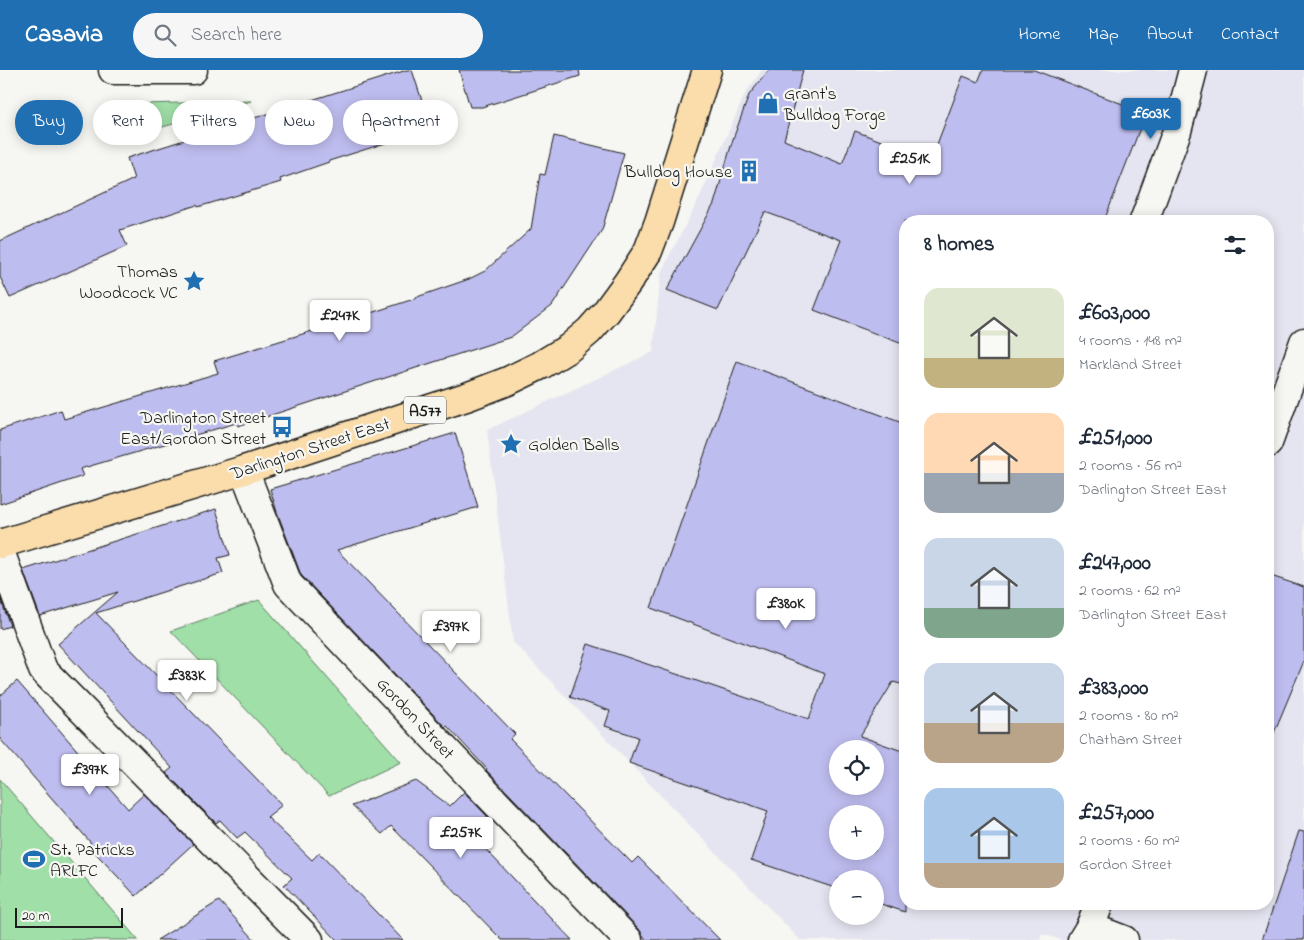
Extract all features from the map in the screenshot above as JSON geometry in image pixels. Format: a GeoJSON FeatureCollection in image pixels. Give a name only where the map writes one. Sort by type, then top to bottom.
{"type":"FeatureCollection","features":[{"type":"Feature","properties":{"kind":"highway","name":"Darlington Street East"},"geometry":{"type":"LineString","coordinates":[[0,544],[244,470],[469,396],[508,381],[541,365],[569,348],[589,331],[611,304],[648,251],[707,70]]}},
{"type":"Feature","properties":{"kind":"highway"},"geometry":{"type":"LineString","coordinates":[[698,97],[725,70]]}},
{"type":"Feature","properties":{"kind":"street"},"geometry":{"type":"LineString","coordinates":[[113,70],[194,70]]}},
{"type":"Feature","properties":{"kind":"street"},"geometry":{"type":"LineString","coordinates":[[1146,215],[1177,131],[1193,70]]}},
{"type":"Feature","properties":{"kind":"street"},"geometry":{"type":"LineString","coordinates":[[1274,426],[1304,342]]}},
{"type":"Feature","properties":{"kind":"street","name":"Gordon Street"},"geometry":{"type":"LineString","coordinates":[[244,470],[288,584],[628,940]]}},
{"type":"Feature","properties":{"kind":"street"},"geometry":{"type":"LineString","coordinates":[[0,551],[43,670],[309,940]]}},
{"type":"Feature","properties":{"kind":"street"},"geometry":{"type":"LineString","coordinates":[[1090,924],[1124,940]]}},
{"type":"Feature","properties":{"kind":"shaded area"},"geometry":{"type":"Polygon","coordinates":[[[762,70],[1304,70],[1304,940],[1061,940],[1042,934],[1040,940],[800,940],[513,642],[487,430],[653,352],[661,272],[698,201],[745,94],[762,70]]]}},
{"type":"Feature","properties":{"kind":"green space"},"geometry":{"type":"Polygon","coordinates":[[[162,103],[172,103],[172,124],[162,127],[162,103]]]}},
{"type":"Feature","properties":{"kind":"green space"},"geometry":{"type":"Polygon","coordinates":[[[259,600],[401,762],[329,796],[171,631],[259,600]]]}},
{"type":"Feature","properties":{"kind":"green space","name":"St. Patricks ARLFC"},"geometry":{"type":"Polygon","coordinates":[[[0,779],[138,940],[0,940],[0,779]]]}},
{"type":"Feature","properties":{"kind":"building"},"geometry":{"type":"Polygon","coordinates":[[[412,70],[422,100],[343,100],[343,145],[379,145],[280,179],[281,182],[198,207],[197,205],[120,230],[127,246],[10,298],[0,277],[0,241],[134,179],[127,158],[172,144],[255,145],[255,118],[265,115],[265,145],[333,145],[333,100],[312,100],[412,70]]]}},
{"type":"Feature","properties":{"kind":"building"},"geometry":{"type":"Polygon","coordinates":[[[459,70],[579,70],[580,76],[482,107],[470,107],[459,70]]]}},
{"type":"Feature","properties":{"kind":"building"},"geometry":{"type":"Polygon","coordinates":[[[769,70],[803,70],[784,140],[842,164],[855,131],[931,160],[963,76],[978,82],[983,70],[1034,70],[1146,113],[1106,215],[899,215],[899,343],[814,310],[841,240],[765,212],[718,310],[667,290],[714,204],[733,139],[749,95],[769,70]]]}},
{"type":"Feature","properties":{"kind":"building"},"geometry":{"type":"Polygon","coordinates":[[[554,136],[624,153],[602,230],[552,306],[511,337],[238,426],[236,423],[80,469],[83,476],[0,504],[0,430],[61,410],[64,419],[218,373],[214,361],[319,329],[318,325],[351,316],[352,319],[417,298],[469,279],[485,271],[531,229],[540,174],[545,175],[554,136]]]}},
{"type":"Feature","properties":{"kind":"building"},"geometry":{"type":"Polygon","coordinates":[[[737,361],[899,422],[899,684],[893,682],[860,736],[871,740],[829,740],[829,795],[884,795],[884,745],[899,750],[899,910],[884,905],[884,870],[829,870],[829,886],[751,860],[768,811],[629,763],[638,737],[605,726],[610,711],[570,697],[588,644],[809,719],[825,674],[651,608],[737,361]]]}},
{"type":"Feature","properties":{"kind":"building"},"geometry":{"type":"Polygon","coordinates":[[[455,433],[478,507],[337,550],[515,734],[510,739],[632,863],[638,857],[720,940],[646,940],[639,929],[301,575],[270,489],[455,433]]]}},
{"type":"Feature","properties":{"kind":"building"},"geometry":{"type":"Polygon","coordinates":[[[216,509],[230,555],[218,558],[223,573],[96,613],[282,805],[267,817],[312,860],[319,853],[403,940],[337,940],[284,885],[292,878],[245,832],[237,838],[220,820],[216,823],[166,773],[172,768],[58,644],[118,592],[40,616],[23,570],[216,509]]]}},
{"type":"Feature","properties":{"kind":"building"},"geometry":{"type":"Polygon","coordinates":[[[1274,577],[1304,587],[1304,661],[1274,733],[1274,577]]]}},
{"type":"Feature","properties":{"kind":"building"},"geometry":{"type":"Polygon","coordinates":[[[0,597],[10,626],[0,629],[0,597]]]}},
{"type":"Feature","properties":{"kind":"building"},"geometry":{"type":"Polygon","coordinates":[[[17,681],[128,809],[144,794],[193,844],[136,896],[88,845],[91,843],[0,739],[0,696],[17,681]]]}},
{"type":"Feature","properties":{"kind":"building"},"geometry":{"type":"Polygon","coordinates":[[[416,781],[450,806],[464,792],[488,817],[471,834],[572,940],[502,940],[391,826],[382,834],[352,806],[416,781]]]}},
{"type":"Feature","properties":{"kind":"building"},"geometry":{"type":"Polygon","coordinates":[[[1299,831],[1304,832],[1304,940],[1262,940],[1272,910],[1274,910],[1274,905],[1299,831]]]}},
{"type":"Feature","properties":{"kind":"building"},"geometry":{"type":"Polygon","coordinates":[[[219,901],[255,940],[157,940],[219,901]]]}},
{"type":"Feature","properties":{"kind":"place","name":"Grant's Bulldog Forge"},"geometry":{"type":"Point","coordinates":[768,103]}},
{"type":"Feature","properties":{"kind":"place","name":"Bulldog House"},"geometry":{"type":"Point","coordinates":[749,171]}},
{"type":"Feature","properties":{"kind":"place","name":"Thomas Woodcock VC"},"geometry":{"type":"Point","coordinates":[194,281]}},
{"type":"Feature","properties":{"kind":"place","name":"Darlington Street East/Gordon Street"},"geometry":{"type":"Point","coordinates":[282,427]}},
{"type":"Feature","properties":{"kind":"place","name":"Golden Balls"},"geometry":{"type":"Point","coordinates":[511,444]}},
{"type":"Feature","properties":{"kind":"place","name":"St. Patricks ARLFC"},"geometry":{"type":"Point","coordinates":[34,859]}}]}
